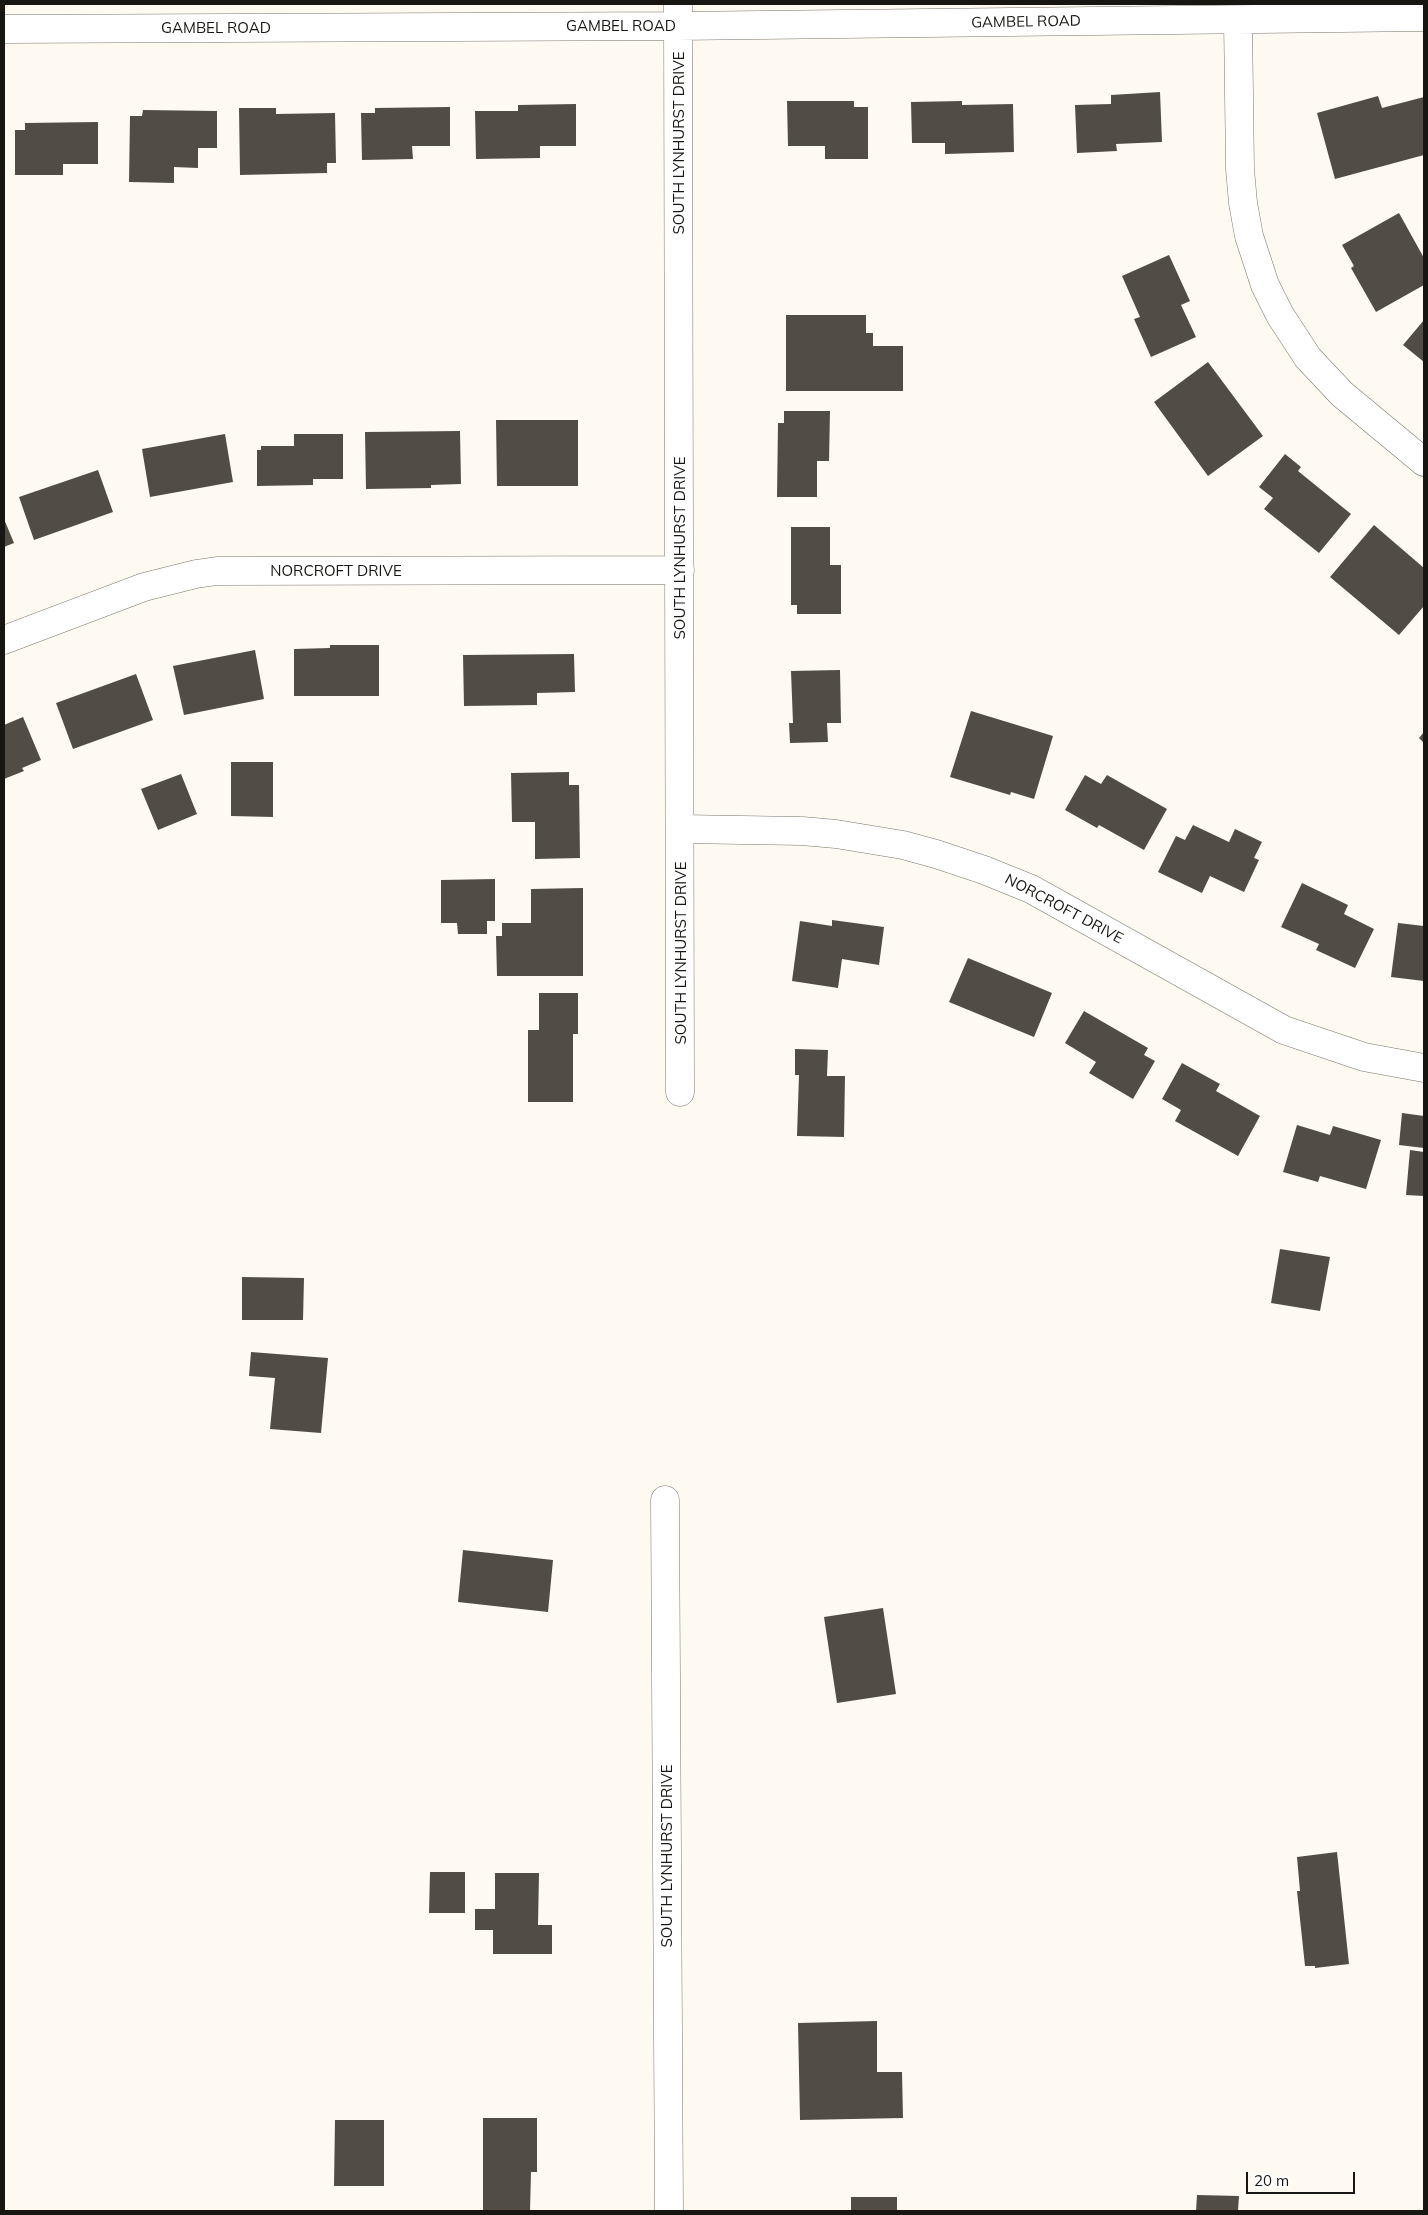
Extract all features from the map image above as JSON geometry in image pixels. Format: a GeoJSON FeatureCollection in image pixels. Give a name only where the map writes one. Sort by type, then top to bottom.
{"type":"FeatureCollection","features":[{"type":"Feature","properties":{"kind":"street","name":"GAMBEL ROAD"},"geometry":{"type":"LineString","coordinates":[[4,29],[678,15],[1238,20],[1424,17]]}},
{"type":"Feature","properties":{"kind":"street","name":"SOUTH LYNHURST DRIVE"},"geometry":{"type":"LineString","coordinates":[[678,15],[680,1092]]}},
{"type":"Feature","properties":{"kind":"street"},"geometry":{"type":"LineString","coordinates":[[1238,20],[1240,168],[1243,203],[1249,236],[1265,285],[1289,330],[1308,358],[1342,394],[1424,462]]}},
{"type":"Feature","properties":{"kind":"street","name":"NORCROFT DRIVE"},"geometry":{"type":"LineString","coordinates":[[4,640],[144,587],[196,574],[217,571],[680,570]]}},
{"type":"Feature","properties":{"kind":"street","name":"NORCROFT DRIVE"},"geometry":{"type":"LineString","coordinates":[[681,829],[802,831],[836,834],[903,845],[936,854],[984,870],[1031,889],[1284,1030],[1364,1057],[1424,1068]]}},
{"type":"Feature","properties":{"kind":"street","name":"SOUTH LYNHURST DRIVE"},"geometry":{"type":"LineString","coordinates":[[665,1500],[669,2211]]}},
{"type":"Feature","properties":{"kind":"building"},"geometry":{"type":"Polygon","coordinates":[[[1160,92],[1162,142],[1116,144],[1117,151],[1077,153],[1075,105],[1111,104],[1111,95],[1160,92]]]}},
{"type":"Feature","properties":{"kind":"building"},"geometry":{"type":"Polygon","coordinates":[[[1378,96],[1382,108],[1424,97],[1424,155],[1335,179],[1317,113],[1378,96]]]}},
{"type":"Feature","properties":{"kind":"building"},"geometry":{"type":"Polygon","coordinates":[[[787,101],[854,101],[854,107],[868,107],[868,159],[825,159],[825,146],[788,146],[787,101]]]}},
{"type":"Feature","properties":{"kind":"building"},"geometry":{"type":"Polygon","coordinates":[[[962,101],[962,105],[1013,104],[1014,152],[945,154],[945,143],[912,143],[911,102],[962,101]]]}},
{"type":"Feature","properties":{"kind":"building"},"geometry":{"type":"Polygon","coordinates":[[[576,104],[576,146],[540,146],[540,158],[476,159],[475,111],[518,111],[518,105],[576,104]]]}},
{"type":"Feature","properties":{"kind":"building"},"geometry":{"type":"Polygon","coordinates":[[[450,107],[450,146],[412,146],[413,159],[362,160],[361,113],[375,113],[375,108],[450,107]]]}},
{"type":"Feature","properties":{"kind":"building"},"geometry":{"type":"Polygon","coordinates":[[[239,108],[276,108],[276,114],[335,113],[336,163],[327,163],[327,173],[240,175],[239,108]]]}},
{"type":"Feature","properties":{"kind":"building"},"geometry":{"type":"Polygon","coordinates":[[[143,110],[217,111],[217,148],[198,148],[198,168],[174,167],[174,183],[129,182],[130,116],[142,116],[143,110]]]}},
{"type":"Feature","properties":{"kind":"building"},"geometry":{"type":"Polygon","coordinates":[[[98,122],[98,164],[63,164],[63,175],[15,175],[15,130],[25,130],[25,123],[98,122]]]}},
{"type":"Feature","properties":{"kind":"building"},"geometry":{"type":"Polygon","coordinates":[[[1399,213],[1424,258],[1424,285],[1376,312],[1351,268],[1354,266],[1342,245],[1399,213]]]}},
{"type":"Feature","properties":{"kind":"building"},"geometry":{"type":"Polygon","coordinates":[[[1169,255],[1190,301],[1181,305],[1196,337],[1151,357],[1134,319],[1140,317],[1122,276],[1169,255]]]}},
{"type":"Feature","properties":{"kind":"building"},"geometry":{"type":"Polygon","coordinates":[[[786,315],[866,315],[866,333],[873,333],[873,346],[903,346],[903,391],[786,391],[786,315]]]}},
{"type":"Feature","properties":{"kind":"building"},"geometry":{"type":"Polygon","coordinates":[[[1424,320],[1424,362],[1403,345],[1424,320]]]}},
{"type":"Feature","properties":{"kind":"building"},"geometry":{"type":"Polygon","coordinates":[[[1208,362],[1263,436],[1208,476],[1154,402],[1208,362]]]}},
{"type":"Feature","properties":{"kind":"building"},"geometry":{"type":"Polygon","coordinates":[[[784,411],[830,411],[829,461],[817,461],[817,497],[777,497],[778,423],[784,423],[784,411]]]}},
{"type":"Feature","properties":{"kind":"building"},"geometry":{"type":"Polygon","coordinates":[[[496,420],[578,420],[578,486],[497,486],[496,420]]]}},
{"type":"Feature","properties":{"kind":"building"},"geometry":{"type":"Polygon","coordinates":[[[460,431],[461,484],[431,485],[431,488],[366,489],[365,432],[460,431]]]}},
{"type":"Feature","properties":{"kind":"building"},"geometry":{"type":"Polygon","coordinates":[[[225,434],[233,482],[150,497],[142,449],[225,434]]]}},
{"type":"Feature","properties":{"kind":"building"},"geometry":{"type":"Polygon","coordinates":[[[294,434],[343,434],[343,479],[313,479],[313,485],[257,486],[257,450],[261,450],[261,446],[294,446],[294,434]]]}},
{"type":"Feature","properties":{"kind":"building"},"geometry":{"type":"Polygon","coordinates":[[[1285,454],[1301,467],[1298,471],[1351,514],[1319,553],[1264,509],[1273,498],[1259,487],[1285,454]]]}},
{"type":"Feature","properties":{"kind":"building"},"geometry":{"type":"Polygon","coordinates":[[[98,470],[113,512],[34,540],[19,497],[98,470]]]}},
{"type":"Feature","properties":{"kind":"building"},"geometry":{"type":"Polygon","coordinates":[[[4,519],[14,543],[4,547],[4,519]]]}},
{"type":"Feature","properties":{"kind":"building"},"geometry":{"type":"Polygon","coordinates":[[[1374,525],[1424,568],[1424,606],[1399,635],[1330,577],[1374,525]]]}},
{"type":"Feature","properties":{"kind":"building"},"geometry":{"type":"Polygon","coordinates":[[[791,527],[830,527],[830,565],[841,565],[841,614],[797,614],[797,605],[791,605],[791,527]]]}},
{"type":"Feature","properties":{"kind":"building"},"geometry":{"type":"Polygon","coordinates":[[[330,645],[379,645],[379,696],[294,696],[294,649],[330,648],[330,645]]]}},
{"type":"Feature","properties":{"kind":"building"},"geometry":{"type":"Polygon","coordinates":[[[255,650],[264,699],[184,715],[173,666],[255,650]]]}},
{"type":"Feature","properties":{"kind":"building"},"geometry":{"type":"Polygon","coordinates":[[[574,654],[575,692],[537,693],[537,705],[464,706],[463,655],[574,654]]]}},
{"type":"Feature","properties":{"kind":"building"},"geometry":{"type":"Polygon","coordinates":[[[840,670],[841,723],[827,723],[828,742],[790,743],[789,723],[793,723],[791,671],[840,670]]]}},
{"type":"Feature","properties":{"kind":"building"},"geometry":{"type":"Polygon","coordinates":[[[136,674],[153,720],[73,749],[56,703],[136,674]]]}},
{"type":"Feature","properties":{"kind":"building"},"geometry":{"type":"Polygon","coordinates":[[[971,711],[1053,736],[1034,799],[1011,792],[1010,795],[950,777],[971,711]]]}},
{"type":"Feature","properties":{"kind":"building"},"geometry":{"type":"Polygon","coordinates":[[[23,717],[41,760],[22,768],[24,771],[4,779],[4,725],[23,717]]]}},
{"type":"Feature","properties":{"kind":"building"},"geometry":{"type":"Polygon","coordinates":[[[1424,732],[1424,743],[1419,738],[1424,732]]]}},
{"type":"Feature","properties":{"kind":"building"},"geometry":{"type":"Polygon","coordinates":[[[231,762],[273,762],[273,817],[231,816],[231,762]]]}},
{"type":"Feature","properties":{"kind":"building"},"geometry":{"type":"Polygon","coordinates":[[[569,772],[569,785],[579,785],[580,858],[535,859],[535,822],[512,822],[511,773],[569,772]]]}},
{"type":"Feature","properties":{"kind":"building"},"geometry":{"type":"Polygon","coordinates":[[[181,774],[197,814],[158,830],[141,789],[181,774]]]}},
{"type":"Feature","properties":{"kind":"building"},"geometry":{"type":"Polygon","coordinates":[[[1085,775],[1101,784],[1107,775],[1167,809],[1144,850],[1099,825],[1097,828],[1065,810],[1085,775]]]}},
{"type":"Feature","properties":{"kind":"building"},"geometry":{"type":"Polygon","coordinates":[[[1193,825],[1229,842],[1235,829],[1262,842],[1254,858],[1259,860],[1244,892],[1210,876],[1202,893],[1158,872],[1176,836],[1185,840],[1193,825]]]}},
{"type":"Feature","properties":{"kind":"building"},"geometry":{"type":"Polygon","coordinates":[[[495,879],[495,921],[487,921],[487,934],[458,934],[457,923],[441,923],[441,880],[495,879]]]}},
{"type":"Feature","properties":{"kind":"building"},"geometry":{"type":"Polygon","coordinates":[[[1302,883],[1348,905],[1344,914],[1374,929],[1355,968],[1316,950],[1319,944],[1281,927],[1302,883]]]}},
{"type":"Feature","properties":{"kind":"building"},"geometry":{"type":"Polygon","coordinates":[[[583,888],[583,976],[497,976],[496,936],[502,936],[502,923],[531,923],[531,889],[583,888]]]}},
{"type":"Feature","properties":{"kind":"building"},"geometry":{"type":"Polygon","coordinates":[[[832,920],[884,927],[879,965],[842,959],[838,988],[792,981],[800,921],[832,926],[832,920]]]}},
{"type":"Feature","properties":{"kind":"building"},"geometry":{"type":"Polygon","coordinates":[[[1398,923],[1424,926],[1424,981],[1391,977],[1398,923]]]}},
{"type":"Feature","properties":{"kind":"building"},"geometry":{"type":"Polygon","coordinates":[[[968,958],[1052,993],[1034,1037],[949,1002],[968,958]]]}},
{"type":"Feature","properties":{"kind":"building"},"geometry":{"type":"Polygon","coordinates":[[[539,993],[578,993],[578,1034],[573,1034],[573,1102],[528,1102],[528,1030],[539,1030],[539,993]]]}},
{"type":"Feature","properties":{"kind":"building"},"geometry":{"type":"Polygon","coordinates":[[[1084,1011],[1148,1048],[1144,1055],[1155,1061],[1133,1099],[1089,1073],[1096,1062],[1065,1043],[1084,1011]]]}},
{"type":"Feature","properties":{"kind":"building"},"geometry":{"type":"Polygon","coordinates":[[[795,1049],[828,1050],[827,1076],[845,1076],[844,1137],[797,1136],[799,1075],[795,1075],[795,1049]]]}},
{"type":"Feature","properties":{"kind":"building"},"geometry":{"type":"Polygon","coordinates":[[[1182,1063],[1220,1084],[1216,1091],[1260,1116],[1238,1156],[1175,1121],[1181,1110],[1162,1099],[1182,1063]]]}},
{"type":"Feature","properties":{"kind":"building"},"geometry":{"type":"Polygon","coordinates":[[[1402,1113],[1424,1116],[1424,1148],[1399,1145],[1402,1113]]]}},
{"type":"Feature","properties":{"kind":"building"},"geometry":{"type":"Polygon","coordinates":[[[1297,1125],[1330,1135],[1333,1126],[1381,1140],[1366,1189],[1320,1176],[1318,1182],[1283,1172],[1297,1125]]]}},
{"type":"Feature","properties":{"kind":"building"},"geometry":{"type":"Polygon","coordinates":[[[1410,1150],[1424,1152],[1424,1196],[1406,1195],[1410,1150]]]}},
{"type":"Feature","properties":{"kind":"building"},"geometry":{"type":"Polygon","coordinates":[[[1280,1249],[1330,1257],[1320,1311],[1271,1303],[1280,1249]]]}},
{"type":"Feature","properties":{"kind":"building"},"geometry":{"type":"Polygon","coordinates":[[[242,1277],[304,1278],[303,1320],[242,1320],[242,1277]]]}},
{"type":"Feature","properties":{"kind":"building"},"geometry":{"type":"Polygon","coordinates":[[[251,1352],[328,1358],[321,1433],[270,1429],[275,1378],[249,1376],[251,1352]]]}},
{"type":"Feature","properties":{"kind":"building"},"geometry":{"type":"Polygon","coordinates":[[[463,1550],[553,1560],[548,1612],[458,1602],[463,1550]]]}},
{"type":"Feature","properties":{"kind":"building"},"geometry":{"type":"Polygon","coordinates":[[[883,1608],[896,1694],[837,1703],[824,1617],[883,1608]]]}},
{"type":"Feature","properties":{"kind":"building"},"geometry":{"type":"Polygon","coordinates":[[[1337,1852],[1349,1964],[1315,1968],[1315,1966],[1305,1966],[1297,1891],[1300,1891],[1297,1857],[1337,1852]]]}},
{"type":"Feature","properties":{"kind":"building"},"geometry":{"type":"Polygon","coordinates":[[[430,1872],[465,1872],[465,1913],[429,1913],[430,1872]]]}},
{"type":"Feature","properties":{"kind":"building"},"geometry":{"type":"Polygon","coordinates":[[[495,1873],[539,1873],[538,1925],[552,1925],[552,1954],[493,1954],[493,1930],[475,1930],[475,1909],[495,1909],[495,1873]]]}},
{"type":"Feature","properties":{"kind":"building"},"geometry":{"type":"Polygon","coordinates":[[[877,2021],[877,2072],[902,2072],[903,2118],[800,2120],[798,2023],[877,2021]]]}},
{"type":"Feature","properties":{"kind":"building"},"geometry":{"type":"Polygon","coordinates":[[[483,2118],[537,2118],[537,2172],[531,2172],[530,2211],[483,2211],[483,2118]]]}},
{"type":"Feature","properties":{"kind":"building"},"geometry":{"type":"Polygon","coordinates":[[[335,2120],[384,2120],[384,2186],[334,2186],[335,2120]]]}},
{"type":"Feature","properties":{"kind":"building"},"geometry":{"type":"Polygon","coordinates":[[[1197,2195],[1239,2196],[1238,2211],[1196,2211],[1197,2195]]]}},
{"type":"Feature","properties":{"kind":"building"},"geometry":{"type":"Polygon","coordinates":[[[851,2197],[897,2197],[897,2211],[851,2211],[851,2197]]]}}]}
